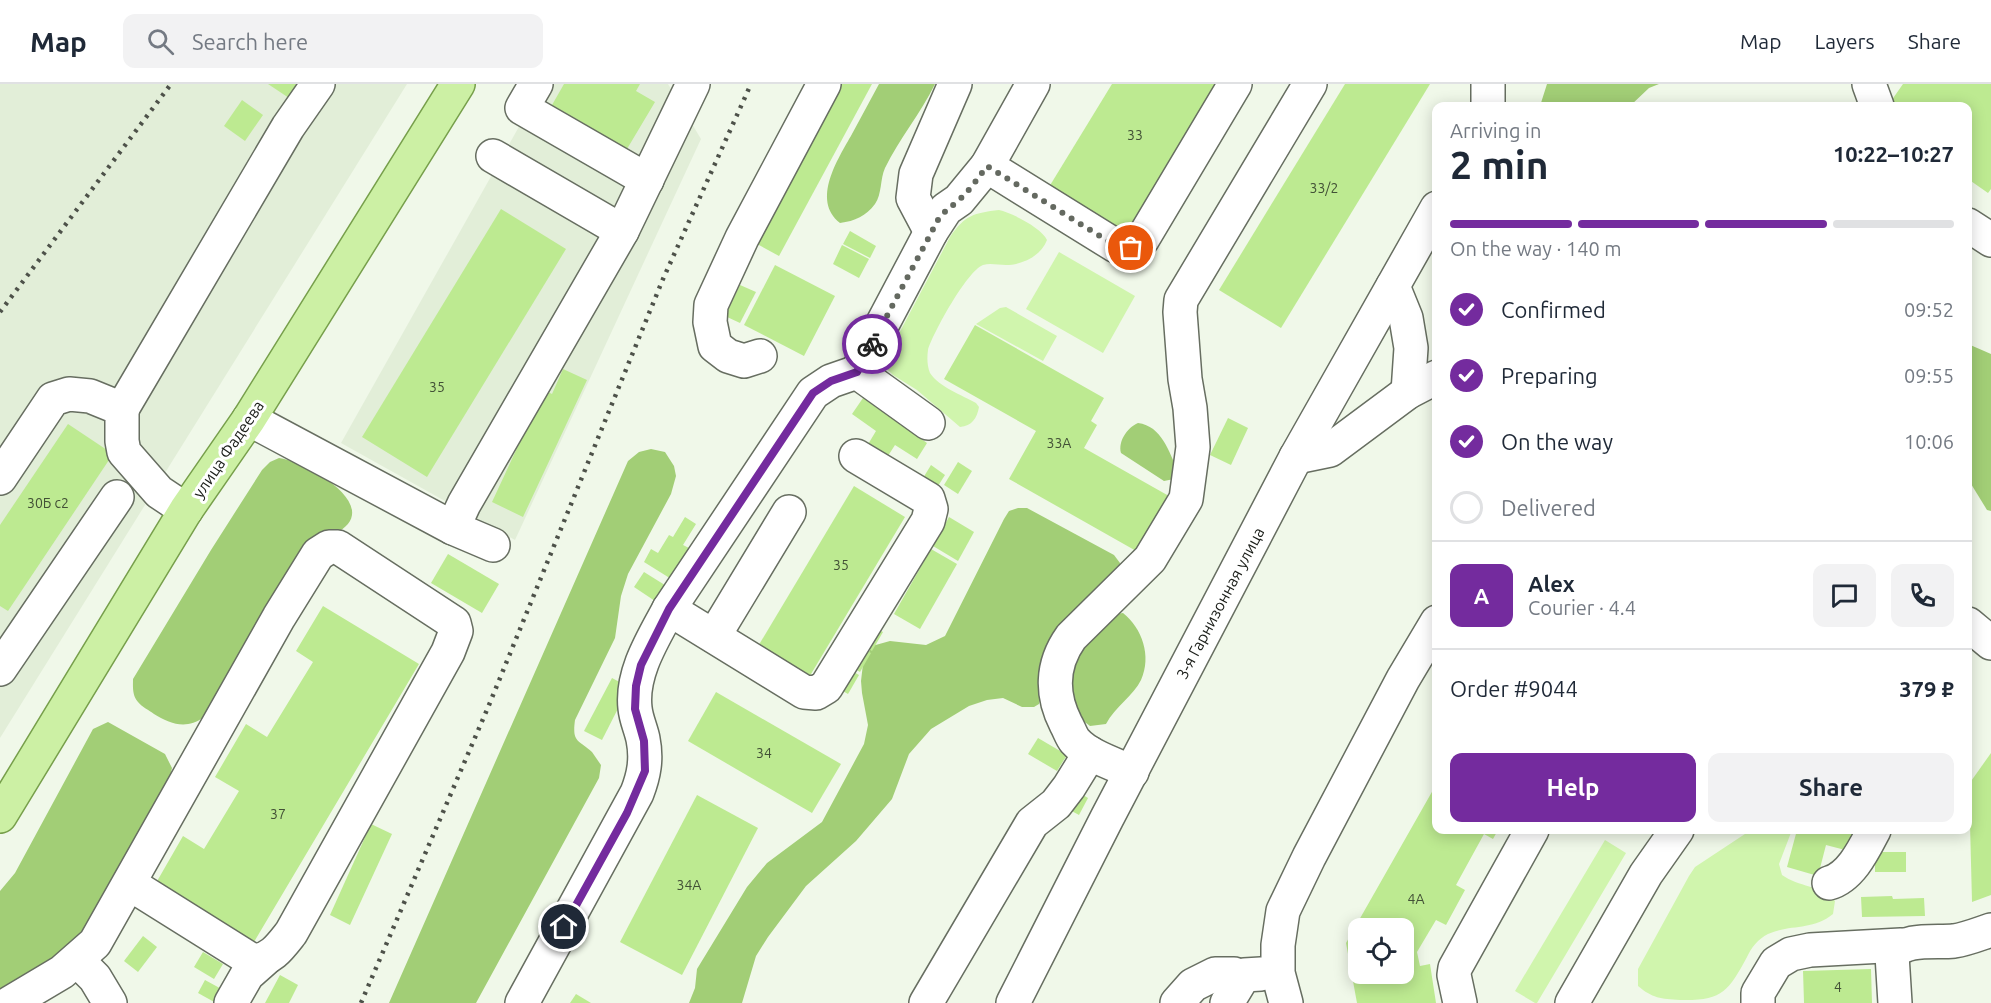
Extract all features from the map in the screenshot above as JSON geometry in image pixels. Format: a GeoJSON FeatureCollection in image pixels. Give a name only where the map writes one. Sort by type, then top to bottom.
{"type":"FeatureCollection","features":[{"type":"Feature","properties":{"kind":"main road","name":"улица Фадеева"},"geometry":{"type":"LineString","coordinates":[[0,816],[186,510],[249,419],[458,84]]}},
{"type":"Feature","properties":{"kind":"street"},"geometry":{"type":"LineString","coordinates":[[186,510],[159,492],[124,452],[122,409],[288,127],[318,84]]}},
{"type":"Feature","properties":{"kind":"street"},"geometry":{"type":"LineString","coordinates":[[536,84],[522,108],[647,180]]}},
{"type":"Feature","properties":{"kind":"street"},"geometry":{"type":"LineString","coordinates":[[453,528],[464,504],[622,231],[693,84]]}},
{"type":"Feature","properties":{"kind":"street"},"geometry":{"type":"LineString","coordinates":[[760,356],[744,361],[728,356],[715,346],[710,322],[711,305],[742,238],[824,84]]}},
{"type":"Feature","properties":{"kind":"street"},"geometry":{"type":"LineString","coordinates":[[931,232],[913,198],[916,174],[955,84]]}},
{"type":"Feature","properties":{"kind":"street"},"geometry":{"type":"LineString","coordinates":[[522,1003],[637,793],[645,771],[644,741],[635,709],[636,686],[641,665],[669,609],[813,393],[831,381],[857,372],[931,232],[946,209],[973,185],[987,166],[1033,84]]}},
{"type":"Feature","properties":{"kind":"street"},"geometry":{"type":"LineString","coordinates":[[987,166],[1116,246],[1131,248],[1142,240],[1235,84]]}},
{"type":"Feature","properties":{"kind":"street"},"geometry":{"type":"LineString","coordinates":[[1131,772],[1090,753],[1075,741],[1058,709],[1054,684],[1058,662],[1063,648],[1071,637],[1150,559],[1186,500],[1193,447],[1185,379],[1181,300],[1310,84]]}},
{"type":"Feature","properties":{"kind":"street"},"geometry":{"type":"LineString","coordinates":[[1488,84],[1488,102]]}},
{"type":"Feature","properties":{"kind":"street"},"geometry":{"type":"LineString","coordinates":[[1869,84],[1876,102]]}},
{"type":"Feature","properties":{"kind":"street"},"geometry":{"type":"LineString","coordinates":[[493,156],[622,231]]}},
{"type":"Feature","properties":{"kind":"street","name":"3-я Гарнизонная улица"},"geometry":{"type":"LineString","coordinates":[[1013,1003],[1296,458],[1432,217]]}},
{"type":"Feature","properties":{"kind":"street"},"geometry":{"type":"LineString","coordinates":[[1972,228],[1991,240]]}},
{"type":"Feature","properties":{"kind":"street"},"geometry":{"type":"LineString","coordinates":[[1393,286],[1406,318],[1411,348],[1408,392]]}},
{"type":"Feature","properties":{"kind":"street"},"geometry":{"type":"LineString","coordinates":[[857,372],[928,423]]}},
{"type":"Feature","properties":{"kind":"street"},"geometry":{"type":"LineString","coordinates":[[1296,458],[1330,450],[1408,392],[1432,380]]}},
{"type":"Feature","properties":{"kind":"street"},"geometry":{"type":"LineString","coordinates":[[0,478],[53,399],[69,394],[90,396],[122,409]]}},
{"type":"Feature","properties":{"kind":"street"},"geometry":{"type":"LineString","coordinates":[[249,419],[453,528],[493,545]]}},
{"type":"Feature","properties":{"kind":"street"},"geometry":{"type":"LineString","coordinates":[[669,609],[804,692],[816,693],[829,683],[928,521],[931,509],[928,499],[856,456]]}},
{"type":"Feature","properties":{"kind":"street"},"geometry":{"type":"LineString","coordinates":[[0,669],[117,497]]}},
{"type":"Feature","properties":{"kind":"street"},"geometry":{"type":"LineString","coordinates":[[714,636],[789,512]]}},
{"type":"Feature","properties":{"kind":"street"},"geometry":{"type":"LineString","coordinates":[[10,1003],[43,985],[77,960],[95,943],[279,617],[318,554],[329,547],[338,547],[454,623],[456,631],[448,652],[291,933],[271,956],[247,975],[231,1003]]}},
{"type":"Feature","properties":{"kind":"street"},"geometry":{"type":"LineString","coordinates":[[1177,1003],[1193,985],[1215,974],[1230,989],[1244,975],[1282,988],[1278,945],[1283,912],[1309,857],[1432,631]]}},
{"type":"Feature","properties":{"kind":"street"},"geometry":{"type":"LineString","coordinates":[[926,1003],[1032,823],[1056,804],[1090,753]]}},
{"type":"Feature","properties":{"kind":"street"},"geometry":{"type":"LineString","coordinates":[[1460,1003],[1454,975],[1455,968],[1530,834]]}},
{"type":"Feature","properties":{"kind":"street"},"geometry":{"type":"LineString","coordinates":[[1572,1003],[1646,874],[1674,834]]}},
{"type":"Feature","properties":{"kind":"street"},"geometry":{"type":"LineString","coordinates":[[1829,882],[1838,880],[1848,872],[1872,834]]}},
{"type":"Feature","properties":{"kind":"street"},"geometry":{"type":"LineString","coordinates":[[130,884],[253,961],[264,960]]}},
{"type":"Feature","properties":{"kind":"street"},"geometry":{"type":"LineString","coordinates":[[1756,1000],[1776,963],[1791,954],[1810,950],[1901,945],[1978,934]]}},
{"type":"Feature","properties":{"kind":"street"},"geometry":{"type":"LineString","coordinates":[[1895,1003],[1892,955],[1901,945]]}},
{"type":"Feature","properties":{"kind":"street"},"geometry":{"type":"LineString","coordinates":[[77,960],[95,978],[110,1003]]}},
{"type":"Feature","properties":{"kind":"shaded area"},"geometry":{"type":"Polygon","coordinates":[[[0,84],[407,84],[0,738],[0,84]]]}},
{"type":"Feature","properties":{"kind":"shaded area"},"geometry":{"type":"Polygon","coordinates":[[[543,84],[668,84],[701,139],[515,540],[341,443],[543,84]]]}},
{"type":"Feature","properties":{"kind":"green space"},"geometry":{"type":"Polygon","coordinates":[[[879,84],[935,84],[885,168],[875,204],[860,217],[840,223],[832,214],[828,203],[827,191],[830,179],[840,155],[879,84]]]}},
{"type":"Feature","properties":{"kind":"green space"},"geometry":{"type":"Polygon","coordinates":[[[1547,84],[1659,84],[1649,88],[1634,102],[1541,102],[1547,84]]]}},
{"type":"Feature","properties":{"kind":"green space"},"geometry":{"type":"Polygon","coordinates":[[[999,210],[1033,226],[1047,240],[1036,255],[1024,261],[1012,265],[986,264],[976,270],[951,303],[931,342],[927,356],[930,373],[945,387],[976,403],[979,407],[973,421],[960,427],[917,390],[893,375],[887,369],[885,360],[955,230],[971,216],[999,210]]]}},
{"type":"Feature","properties":{"kind":"green space"},"geometry":{"type":"Polygon","coordinates":[[[1059,252],[1135,296],[1103,353],[1026,309],[1059,252]]]}},
{"type":"Feature","properties":{"kind":"green space"},"geometry":{"type":"Polygon","coordinates":[[[1006,307],[1057,336],[1043,361],[976,324],[1000,308],[1006,307]]]}},
{"type":"Feature","properties":{"kind":"green space"},"geometry":{"type":"Polygon","coordinates":[[[1972,346],[1991,354],[1991,511],[1987,510],[1972,486],[1972,346]]]}},
{"type":"Feature","properties":{"kind":"green space"},"geometry":{"type":"Polygon","coordinates":[[[1138,423],[1153,429],[1164,441],[1178,471],[1174,479],[1164,481],[1121,453],[1120,448],[1124,435],[1138,423]]]}},
{"type":"Feature","properties":{"kind":"green space"},"geometry":{"type":"Polygon","coordinates":[[[651,449],[665,452],[674,466],[676,476],[671,494],[628,574],[621,596],[615,638],[575,720],[575,737],[592,752],[601,765],[599,778],[476,1003],[389,1003],[628,461],[639,452],[651,449]]]}},
{"type":"Feature","properties":{"kind":"green space"},"geometry":{"type":"Polygon","coordinates":[[[279,458],[307,468],[337,488],[348,500],[352,512],[348,523],[334,534],[204,717],[185,724],[166,721],[138,702],[134,694],[133,679],[262,470],[270,462],[279,458]]]}},
{"type":"Feature","properties":{"kind":"green space"},"geometry":{"type":"Polygon","coordinates":[[[1027,508],[1114,555],[1120,563],[1119,573],[1049,658],[1040,662],[1043,689],[1039,704],[1034,707],[1022,707],[1003,698],[987,700],[969,706],[931,729],[909,754],[892,799],[856,841],[806,886],[768,937],[756,956],[742,1003],[689,1003],[695,988],[697,969],[747,887],[767,863],[822,822],[864,744],[868,725],[861,681],[863,664],[872,646],[890,641],[926,645],[945,636],[1004,519],[1009,511],[1027,508]]]}},
{"type":"Feature","properties":{"kind":"green space"},"geometry":{"type":"Polygon","coordinates":[[[1123,613],[1140,634],[1145,652],[1144,671],[1138,685],[1106,724],[1090,726],[1079,718],[1071,702],[1070,683],[1074,663],[1085,643],[1109,615],[1123,613]]]}},
{"type":"Feature","properties":{"kind":"green space"},"geometry":{"type":"Polygon","coordinates":[[[108,722],[165,754],[172,768],[167,789],[77,946],[0,991],[0,891],[15,873],[93,729],[108,722]]]}},
{"type":"Feature","properties":{"kind":"green space"},"geometry":{"type":"Polygon","coordinates":[[[1745,834],[1790,834],[1779,864],[1782,875],[1829,896],[1835,901],[1833,914],[1817,923],[1784,929],[1764,936],[1753,947],[1729,986],[1715,996],[1694,1000],[1657,997],[1638,986],[1638,969],[1695,867],[1745,834]]]}},
{"type":"Feature","properties":{"kind":"green space"},"geometry":{"type":"Polygon","coordinates":[[[1605,840],[1626,853],[1535,1003],[1515,991],[1605,840]]]}},
{"type":"Feature","properties":{"kind":"building"},"geometry":{"type":"Polygon","coordinates":[[[268,84],[298,84],[289,98],[268,84]]]}},
{"type":"Feature","properties":{"kind":"building"},"geometry":{"type":"Polygon","coordinates":[[[564,84],[640,84],[636,91],[655,102],[627,149],[552,105],[564,84]]]}},
{"type":"Feature","properties":{"kind":"building"},"geometry":{"type":"Polygon","coordinates":[[[833,84],[872,84],[779,256],[748,239],[833,84]]]}},
{"type":"Feature","properties":{"kind":"building"},"geometry":{"type":"Polygon","coordinates":[[[1112,84],[1221,84],[1128,235],[1049,187],[1112,84]]]}},
{"type":"Feature","properties":{"kind":"building"},"geometry":{"type":"Polygon","coordinates":[[[1345,84],[1430,84],[1281,328],[1219,290],[1345,84]]]}},
{"type":"Feature","properties":{"kind":"building"},"geometry":{"type":"Polygon","coordinates":[[[1903,84],[1991,84],[1991,189],[1988,193],[1972,182],[1972,102],[1890,102],[1903,84]]]}},
{"type":"Feature","properties":{"kind":"building"},"geometry":{"type":"Polygon","coordinates":[[[242,100],[263,115],[245,141],[224,126],[242,100]]]}},
{"type":"Feature","properties":{"kind":"building"},"geometry":{"type":"Polygon","coordinates":[[[501,209],[566,249],[427,477],[362,437],[501,209]]]}},
{"type":"Feature","properties":{"kind":"building"},"geometry":{"type":"Polygon","coordinates":[[[850,231],[876,246],[870,258],[843,244],[850,231]]]}},
{"type":"Feature","properties":{"kind":"building"},"geometry":{"type":"Polygon","coordinates":[[[842,245],[869,259],[859,278],[833,264],[842,245]]]}},
{"type":"Feature","properties":{"kind":"building"},"geometry":{"type":"Polygon","coordinates":[[[775,265],[835,296],[804,356],[744,325],[775,265]]]}},
{"type":"Feature","properties":{"kind":"building"},"geometry":{"type":"Polygon","coordinates":[[[740,285],[756,292],[740,323],[725,316],[740,285]]]}},
{"type":"Feature","properties":{"kind":"building"},"geometry":{"type":"Polygon","coordinates":[[[975,325],[1104,398],[1091,421],[1097,425],[1084,448],[1176,500],[1145,556],[1009,479],[1036,431],[944,379],[975,325]]]}},
{"type":"Feature","properties":{"kind":"building"},"geometry":{"type":"Polygon","coordinates":[[[563,369],[587,380],[523,517],[492,502],[544,390],[552,394],[563,369]]]}},
{"type":"Feature","properties":{"kind":"building"},"geometry":{"type":"Polygon","coordinates":[[[863,398],[927,443],[917,459],[895,445],[886,459],[867,446],[876,431],[852,414],[863,398]]]}},
{"type":"Feature","properties":{"kind":"building"},"geometry":{"type":"Polygon","coordinates":[[[1228,418],[1248,428],[1231,465],[1210,455],[1228,418]]]}},
{"type":"Feature","properties":{"kind":"building"},"geometry":{"type":"Polygon","coordinates":[[[68,424],[113,454],[8,611],[0,606],[0,525],[68,424]]]}},
{"type":"Feature","properties":{"kind":"building"},"geometry":{"type":"Polygon","coordinates":[[[958,462],[972,471],[958,494],[944,485],[958,462]]]}},
{"type":"Feature","properties":{"kind":"building"},"geometry":{"type":"Polygon","coordinates":[[[931,465],[945,475],[931,497],[917,488],[931,465]]]}},
{"type":"Feature","properties":{"kind":"building"},"geometry":{"type":"Polygon","coordinates":[[[854,486],[905,517],[808,679],[757,648],[854,486]]]}},
{"type":"Feature","properties":{"kind":"building"},"geometry":{"type":"Polygon","coordinates":[[[685,517],[696,524],[683,545],[689,548],[678,565],[676,582],[644,562],[651,549],[658,553],[669,535],[673,537],[685,517]]]}},
{"type":"Feature","properties":{"kind":"building"},"geometry":{"type":"Polygon","coordinates":[[[949,517],[974,532],[958,561],[933,546],[949,517]]]}},
{"type":"Feature","properties":{"kind":"building"},"geometry":{"type":"Polygon","coordinates":[[[931,549],[957,564],[920,629],[894,614],[931,549]]]}},
{"type":"Feature","properties":{"kind":"building"},"geometry":{"type":"Polygon","coordinates":[[[448,554],[499,584],[482,613],[431,583],[448,554]]]}},
{"type":"Feature","properties":{"kind":"building"},"geometry":{"type":"Polygon","coordinates":[[[644,572],[668,587],[658,603],[634,587],[644,572]]]}},
{"type":"Feature","properties":{"kind":"building"},"geometry":{"type":"Polygon","coordinates":[[[323,606],[419,664],[254,942],[156,883],[183,836],[204,849],[239,791],[215,777],[246,724],[267,737],[313,662],[296,651],[323,606]]]}},
{"type":"Feature","properties":{"kind":"building"},"geometry":{"type":"Polygon","coordinates":[[[869,625],[883,632],[872,651],[859,643],[869,625]]]}},
{"type":"Feature","properties":{"kind":"building"},"geometry":{"type":"Polygon","coordinates":[[[858,645],[871,653],[860,672],[847,664],[858,645]]]}},
{"type":"Feature","properties":{"kind":"building"},"geometry":{"type":"Polygon","coordinates":[[[845,667],[859,675],[848,694],[834,686],[845,667]]]}},
{"type":"Feature","properties":{"kind":"building"},"geometry":{"type":"Polygon","coordinates":[[[612,678],[629,687],[602,740],[584,731],[612,678]]]}},
{"type":"Feature","properties":{"kind":"building"},"geometry":{"type":"Polygon","coordinates":[[[716,692],[841,764],[812,813],[688,741],[716,692]]]}},
{"type":"Feature","properties":{"kind":"building"},"geometry":{"type":"Polygon","coordinates":[[[1038,738],[1067,755],[1057,771],[1028,754],[1038,738]]]}},
{"type":"Feature","properties":{"kind":"building"},"geometry":{"type":"Polygon","coordinates":[[[1991,753],[1991,895],[1972,902],[1970,834],[1972,780],[1991,753]]]}},
{"type":"Feature","properties":{"kind":"building"},"geometry":{"type":"Polygon","coordinates":[[[1078,792],[1088,798],[1079,815],[1068,809],[1078,792]]]}},
{"type":"Feature","properties":{"kind":"building"},"geometry":{"type":"Polygon","coordinates":[[[1432,792],[1432,834],[1484,834],[1456,885],[1465,890],[1446,925],[1436,920],[1417,952],[1420,966],[1430,964],[1436,1003],[1357,1003],[1354,984],[1414,984],[1414,918],[1360,918],[1432,792]]]}},
{"type":"Feature","properties":{"kind":"building"},"geometry":{"type":"Polygon","coordinates":[[[697,795],[758,828],[682,975],[620,942],[697,795]]]}},
{"type":"Feature","properties":{"kind":"building"},"geometry":{"type":"Polygon","coordinates":[[[371,824],[392,834],[350,925],[330,915],[371,824]]]}},
{"type":"Feature","properties":{"kind":"building"},"geometry":{"type":"Polygon","coordinates":[[[1484,834],[1496,834],[1493,839],[1484,834]]]}},
{"type":"Feature","properties":{"kind":"building"},"geometry":{"type":"Polygon","coordinates":[[[1796,834],[1854,834],[1849,851],[1826,845],[1818,876],[1787,867],[1796,834]]]}},
{"type":"Feature","properties":{"kind":"building"},"geometry":{"type":"Polygon","coordinates":[[[1875,852],[1906,852],[1906,872],[1875,872],[1875,852]]]}},
{"type":"Feature","properties":{"kind":"building"},"geometry":{"type":"Polygon","coordinates":[[[1892,896],[1893,899],[1924,898],[1925,916],[1862,917],[1861,897],[1892,896]]]}},
{"type":"Feature","properties":{"kind":"building"},"geometry":{"type":"Polygon","coordinates":[[[143,936],[157,947],[138,972],[124,961],[143,936]]]}},
{"type":"Feature","properties":{"kind":"building"},"geometry":{"type":"Polygon","coordinates":[[[203,952],[223,964],[214,979],[194,967],[203,952]]]}},
{"type":"Feature","properties":{"kind":"building"},"geometry":{"type":"Polygon","coordinates":[[[1871,969],[1872,1003],[1804,1003],[1803,971],[1871,969]]]}},
{"type":"Feature","properties":{"kind":"building"},"geometry":{"type":"Polygon","coordinates":[[[280,975],[298,985],[289,1003],[265,1003],[280,975]]]}},
{"type":"Feature","properties":{"kind":"building"},"geometry":{"type":"Polygon","coordinates":[[[205,980],[227,992],[216,1003],[198,993],[205,980]]]}},
{"type":"Feature","properties":{"kind":"building"},"geometry":{"type":"Polygon","coordinates":[[[576,994],[591,1003],[570,1003],[576,994]]]}},
{"type":"Feature","properties":{"kind":"railway"},"geometry":{"type":"LineString","coordinates":[[0,312],[171,84]]}},
{"type":"Feature","properties":{"kind":"railway"},"geometry":{"type":"LineString","coordinates":[[361,1003],[489,705],[663,279],[751,84]]}},
{"type":"Feature","properties":{"kind":"way so far"},"geometry":{"type":"LineString","coordinates":[[872,344],[938,220],[946,209],[973,185],[987,166],[1116,246],[1131,248]]}},
{"type":"Feature","properties":{"kind":"route"},"geometry":{"type":"LineString","coordinates":[[564,927],[627,813],[645,771],[644,741],[635,709],[636,686],[641,665],[669,609],[813,393],[831,381],[857,372],[872,344]]}}]}
